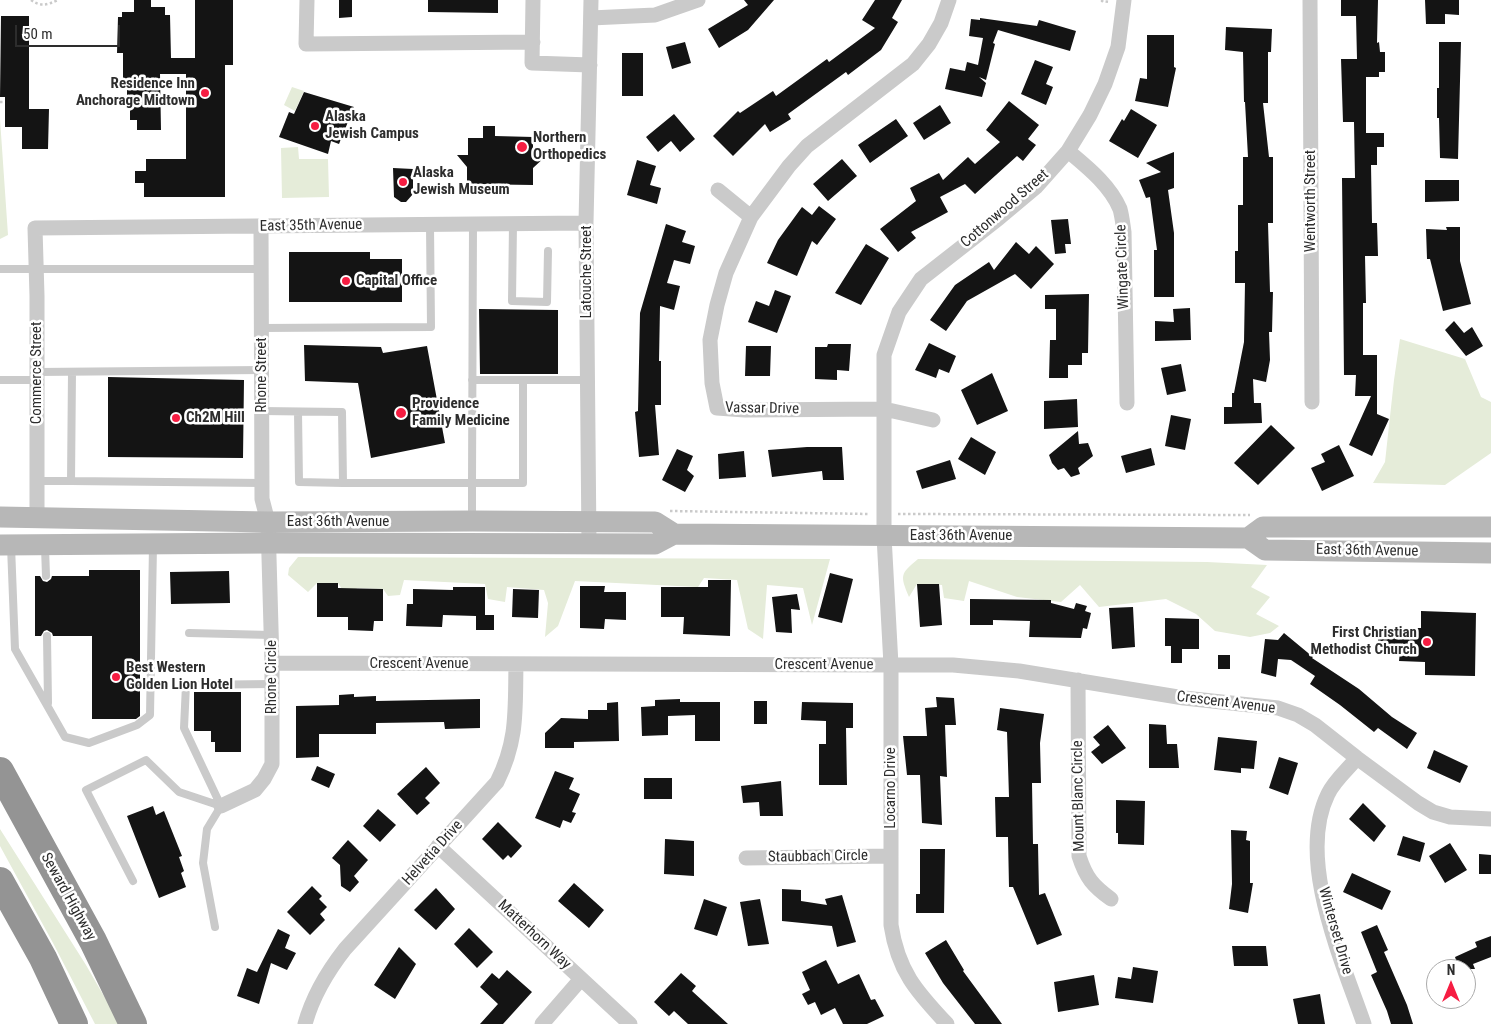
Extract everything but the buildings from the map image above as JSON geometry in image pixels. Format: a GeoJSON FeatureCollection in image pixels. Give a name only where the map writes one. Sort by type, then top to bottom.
{"type":"FeatureCollection","features":[{"type":"Feature","properties":{"kind":"highway","name":"Seward Highway"},"geometry":{"type":"LineString","coordinates":[[0,771],[93,941],[133,1024]]}},
{"type":"Feature","properties":{"kind":"highway"},"geometry":{"type":"LineString","coordinates":[[0,880],[43,958],[74,1024]]}},
{"type":"Feature","properties":{"kind":"main road","name":"East 36th Avenue"},"geometry":{"type":"LineString","coordinates":[[0,517],[268,522],[472,520],[655,522],[674,534]]}},
{"type":"Feature","properties":{"kind":"main road","name":"East 36th Avenue"},"geometry":{"type":"LineString","coordinates":[[1248,538],[1263,527],[1491,527]]}},
{"type":"Feature","properties":{"kind":"main road","name":"East 36th Avenue"},"geometry":{"type":"LineString","coordinates":[[6,545],[268,543],[655,544],[674,534],[1248,538],[1265,550],[1491,553]]}},
{"type":"Feature","properties":{"kind":"street"},"geometry":{"type":"LineString","coordinates":[[307,0],[306,44],[533,42]]}},
{"type":"Feature","properties":{"kind":"street"},"geometry":{"type":"LineString","coordinates":[[533,0],[532,63],[590,65]]}},
{"type":"Feature","properties":{"kind":"street","name":"Latouche Street"},"geometry":{"type":"LineString","coordinates":[[589,544],[586,224],[591,0]]}},
{"type":"Feature","properties":{"kind":"street"},"geometry":{"type":"LineString","coordinates":[[591,18],[654,15],[698,0]]}},
{"type":"Feature","properties":{"kind":"street","name":"Vassar Drive"},"geometry":{"type":"LineString","coordinates":[[884,409],[745,410],[716,408],[712,383],[710,340],[726,273],[751,217],[807,146],[913,64],[930,44],[949,0]]}},
{"type":"Feature","properties":{"kind":"street","name":"Cottonwood Street"},"geometry":{"type":"LineString","coordinates":[[884,536],[884,355],[899,312],[921,279],[1029,193],[1068,151],[1090,115],[1105,84],[1118,47],[1124,0]]}},
{"type":"Feature","properties":{"kind":"street","name":"Wentworth Street"},"geometry":{"type":"LineString","coordinates":[[1310,0],[1312,402]]}},
{"type":"Feature","properties":{"kind":"street","name":"Wingate Circle"},"geometry":{"type":"LineString","coordinates":[[1068,151],[1110,191],[1120,210],[1124,232],[1127,404]]}},
{"type":"Feature","properties":{"kind":"street"},"geometry":{"type":"LineString","coordinates":[[718,190],[751,217]]}},
{"type":"Feature","properties":{"kind":"street","name":"East 35th Avenue"},"geometry":{"type":"LineString","coordinates":[[35,228],[586,224]]}},
{"type":"Feature","properties":{"kind":"street","name":"Rhone Street"},"geometry":{"type":"LineString","coordinates":[[261,226],[262,499],[268,522]]}},
{"type":"Feature","properties":{"kind":"street","name":"Commerce Street"},"geometry":{"type":"LineString","coordinates":[[35,228],[37,517]]}},
{"type":"Feature","properties":{"kind":"street"},"geometry":{"type":"LineString","coordinates":[[884,409],[933,420]]}},
{"type":"Feature","properties":{"kind":"street","name":"Rhone Circle"},"geometry":{"type":"LineString","coordinates":[[221,806],[255,790],[269,772],[272,764],[272,663],[268,522]]}},
{"type":"Feature","properties":{"kind":"street","name":"Locarno Drive"},"geometry":{"type":"LineString","coordinates":[[884,536],[891,665],[891,925],[894,946],[911,984],[947,1024]]}},
{"type":"Feature","properties":{"kind":"street","name":"Crescent Avenue"},"geometry":{"type":"LineString","coordinates":[[272,663],[953,665],[1019,671],[1184,698],[1278,708],[1298,715],[1315,725],[1418,803],[1433,812],[1450,817],[1491,819]]}},
{"type":"Feature","properties":{"kind":"street","name":"Helvetia Drive"},"geometry":{"type":"LineString","coordinates":[[305,1024],[317,990],[345,949],[497,782],[506,764],[514,733],[516,665]]}},
{"type":"Feature","properties":{"kind":"street","name":"Mount Blanc Circle"},"geometry":{"type":"LineString","coordinates":[[1078,680],[1079,856],[1084,872],[1095,888],[1111,899]]}},
{"type":"Feature","properties":{"kind":"street","name":"Winterset Drive"},"geometry":{"type":"LineString","coordinates":[[1357,758],[1329,793],[1319,818],[1316,838],[1321,886],[1331,928],[1364,1024]]}},
{"type":"Feature","properties":{"kind":"street","name":"Matterhorn Way"},"geometry":{"type":"LineString","coordinates":[[438,846],[630,1024]]}},
{"type":"Feature","properties":{"kind":"street","name":"Staubbach Circle"},"geometry":{"type":"LineString","coordinates":[[746,858],[891,856]]}},
{"type":"Feature","properties":{"kind":"street"},"geometry":{"type":"LineString","coordinates":[[542,1024],[582,979]]}},
{"type":"Feature","properties":{"kind":"lane"},"geometry":{"type":"LineString","coordinates":[[472,520],[473,224]]}},
{"type":"Feature","properties":{"kind":"lane"},"geometry":{"type":"LineString","coordinates":[[513,224],[512,302],[547,302],[548,251]]}},
{"type":"Feature","properties":{"kind":"lane"},"geometry":{"type":"LineString","coordinates":[[262,328],[431,327],[430,225]]}},
{"type":"Feature","properties":{"kind":"lane"},"geometry":{"type":"LineString","coordinates":[[0,269],[262,269]]}},
{"type":"Feature","properties":{"kind":"lane"},"geometry":{"type":"LineString","coordinates":[[0,380],[72,372],[262,370]]}},
{"type":"Feature","properties":{"kind":"lane"},"geometry":{"type":"LineString","coordinates":[[72,372],[72,482]]}},
{"type":"Feature","properties":{"kind":"lane"},"geometry":{"type":"LineString","coordinates":[[472,380],[588,380]]}},
{"type":"Feature","properties":{"kind":"lane"},"geometry":{"type":"LineString","coordinates":[[298,412],[299,482],[523,483],[523,380]]}},
{"type":"Feature","properties":{"kind":"lane"},"geometry":{"type":"LineString","coordinates":[[262,412],[342,412],[343,483]]}},
{"type":"Feature","properties":{"kind":"lane"},"geometry":{"type":"LineString","coordinates":[[37,482],[262,483]]}},
{"type":"Feature","properties":{"kind":"lane"},"geometry":{"type":"LineString","coordinates":[[6,545],[15,649],[65,737],[89,743],[137,725],[150,715],[153,544]]}},
{"type":"Feature","properties":{"kind":"lane"},"geometry":{"type":"LineString","coordinates":[[46,545],[46,576]]}},
{"type":"Feature","properties":{"kind":"lane"},"geometry":{"type":"LineString","coordinates":[[189,633],[271,635]]}},
{"type":"Feature","properties":{"kind":"lane"},"geometry":{"type":"LineString","coordinates":[[47,636],[48,706]]}},
{"type":"Feature","properties":{"kind":"lane"},"geometry":{"type":"LineString","coordinates":[[221,806],[184,728],[186,686],[272,684]]}},
{"type":"Feature","properties":{"kind":"lane"},"geometry":{"type":"LineString","coordinates":[[133,881],[86,790],[146,760],[179,792],[221,806]]}},
{"type":"Feature","properties":{"kind":"lane"},"geometry":{"type":"LineString","coordinates":[[215,927],[203,863],[207,829],[221,806]]}},
{"type":"Feature","properties":{"kind":"path"},"geometry":{"type":"LineString","coordinates":[[31,0],[43,5],[58,0]]}},
{"type":"Feature","properties":{"kind":"path"},"geometry":{"type":"LineString","coordinates":[[664,510],[884,514],[1258,515]]}},
{"type":"Feature","properties":{"kind":"green space"},"geometry":{"type":"Polygon","coordinates":[[[292,87],[304,91],[295,111],[284,105],[292,87]]]}},
{"type":"Feature","properties":{"kind":"green space"},"geometry":{"type":"Polygon","coordinates":[[[0,119],[8,235],[0,239],[0,119]]]}},
{"type":"Feature","properties":{"kind":"green space"},"geometry":{"type":"Polygon","coordinates":[[[298,147],[299,159],[328,159],[329,197],[282,198],[281,148],[298,147]]]}},
{"type":"Feature","properties":{"kind":"green space"},"geometry":{"type":"Polygon","coordinates":[[[1400,339],[1465,359],[1481,397],[1491,402],[1491,453],[1445,485],[1373,483],[1385,462],[1400,339]]]}},
{"type":"Feature","properties":{"kind":"green space"},"geometry":{"type":"Polygon","coordinates":[[[298,557],[830,559],[812,625],[803,588],[767,585],[763,639],[748,629],[737,580],[704,578],[698,587],[575,581],[558,626],[545,637],[548,603],[544,590],[507,587],[505,602],[488,599],[485,584],[404,580],[400,595],[388,596],[383,589],[357,588],[349,600],[338,583],[317,583],[308,592],[288,575],[289,568],[298,557]]]}},
{"type":"Feature","properties":{"kind":"green space"},"geometry":{"type":"Polygon","coordinates":[[[918,559],[1207,562],[1267,565],[1251,587],[1270,597],[1256,614],[1279,626],[1270,633],[1250,637],[1215,631],[1196,614],[1166,599],[1099,607],[1080,585],[1061,602],[1017,597],[969,581],[964,601],[944,598],[942,585],[917,584],[909,597],[903,575],[918,559]]]}},
{"type":"Feature","properties":{"kind":"green space"},"geometry":{"type":"Polygon","coordinates":[[[0,829],[86,965],[120,1024],[95,1024],[0,846],[0,829]]]}},
{"type":"Feature","properties":{"kind":"place","name":"Residence Inn Anchorage Midtown"},"geometry":{"type":"Point","coordinates":[205,93]}},
{"type":"Feature","properties":{"kind":"place","name":"Alaska Jewish Campus"},"geometry":{"type":"Point","coordinates":[315,126]}},
{"type":"Feature","properties":{"kind":"place","name":"Northern Orthopedics"},"geometry":{"type":"Point","coordinates":[522,147]}},
{"type":"Feature","properties":{"kind":"place","name":"Alaska Jewish Museum"},"geometry":{"type":"Point","coordinates":[403,182]}},
{"type":"Feature","properties":{"kind":"place","name":"Capital Office"},"geometry":{"type":"Point","coordinates":[346,281]}},
{"type":"Feature","properties":{"kind":"place","name":"Providence Family Medicine"},"geometry":{"type":"Point","coordinates":[401,413]}},
{"type":"Feature","properties":{"kind":"place","name":"Ch2M Hill"},"geometry":{"type":"Point","coordinates":[176,418]}},
{"type":"Feature","properties":{"kind":"place","name":"First Christian Methodist Church"},"geometry":{"type":"Point","coordinates":[1427,642]}},
{"type":"Feature","properties":{"kind":"place","name":"Best Western Golden Lion Hotel"},"geometry":{"type":"Point","coordinates":[116,677]}}]}
